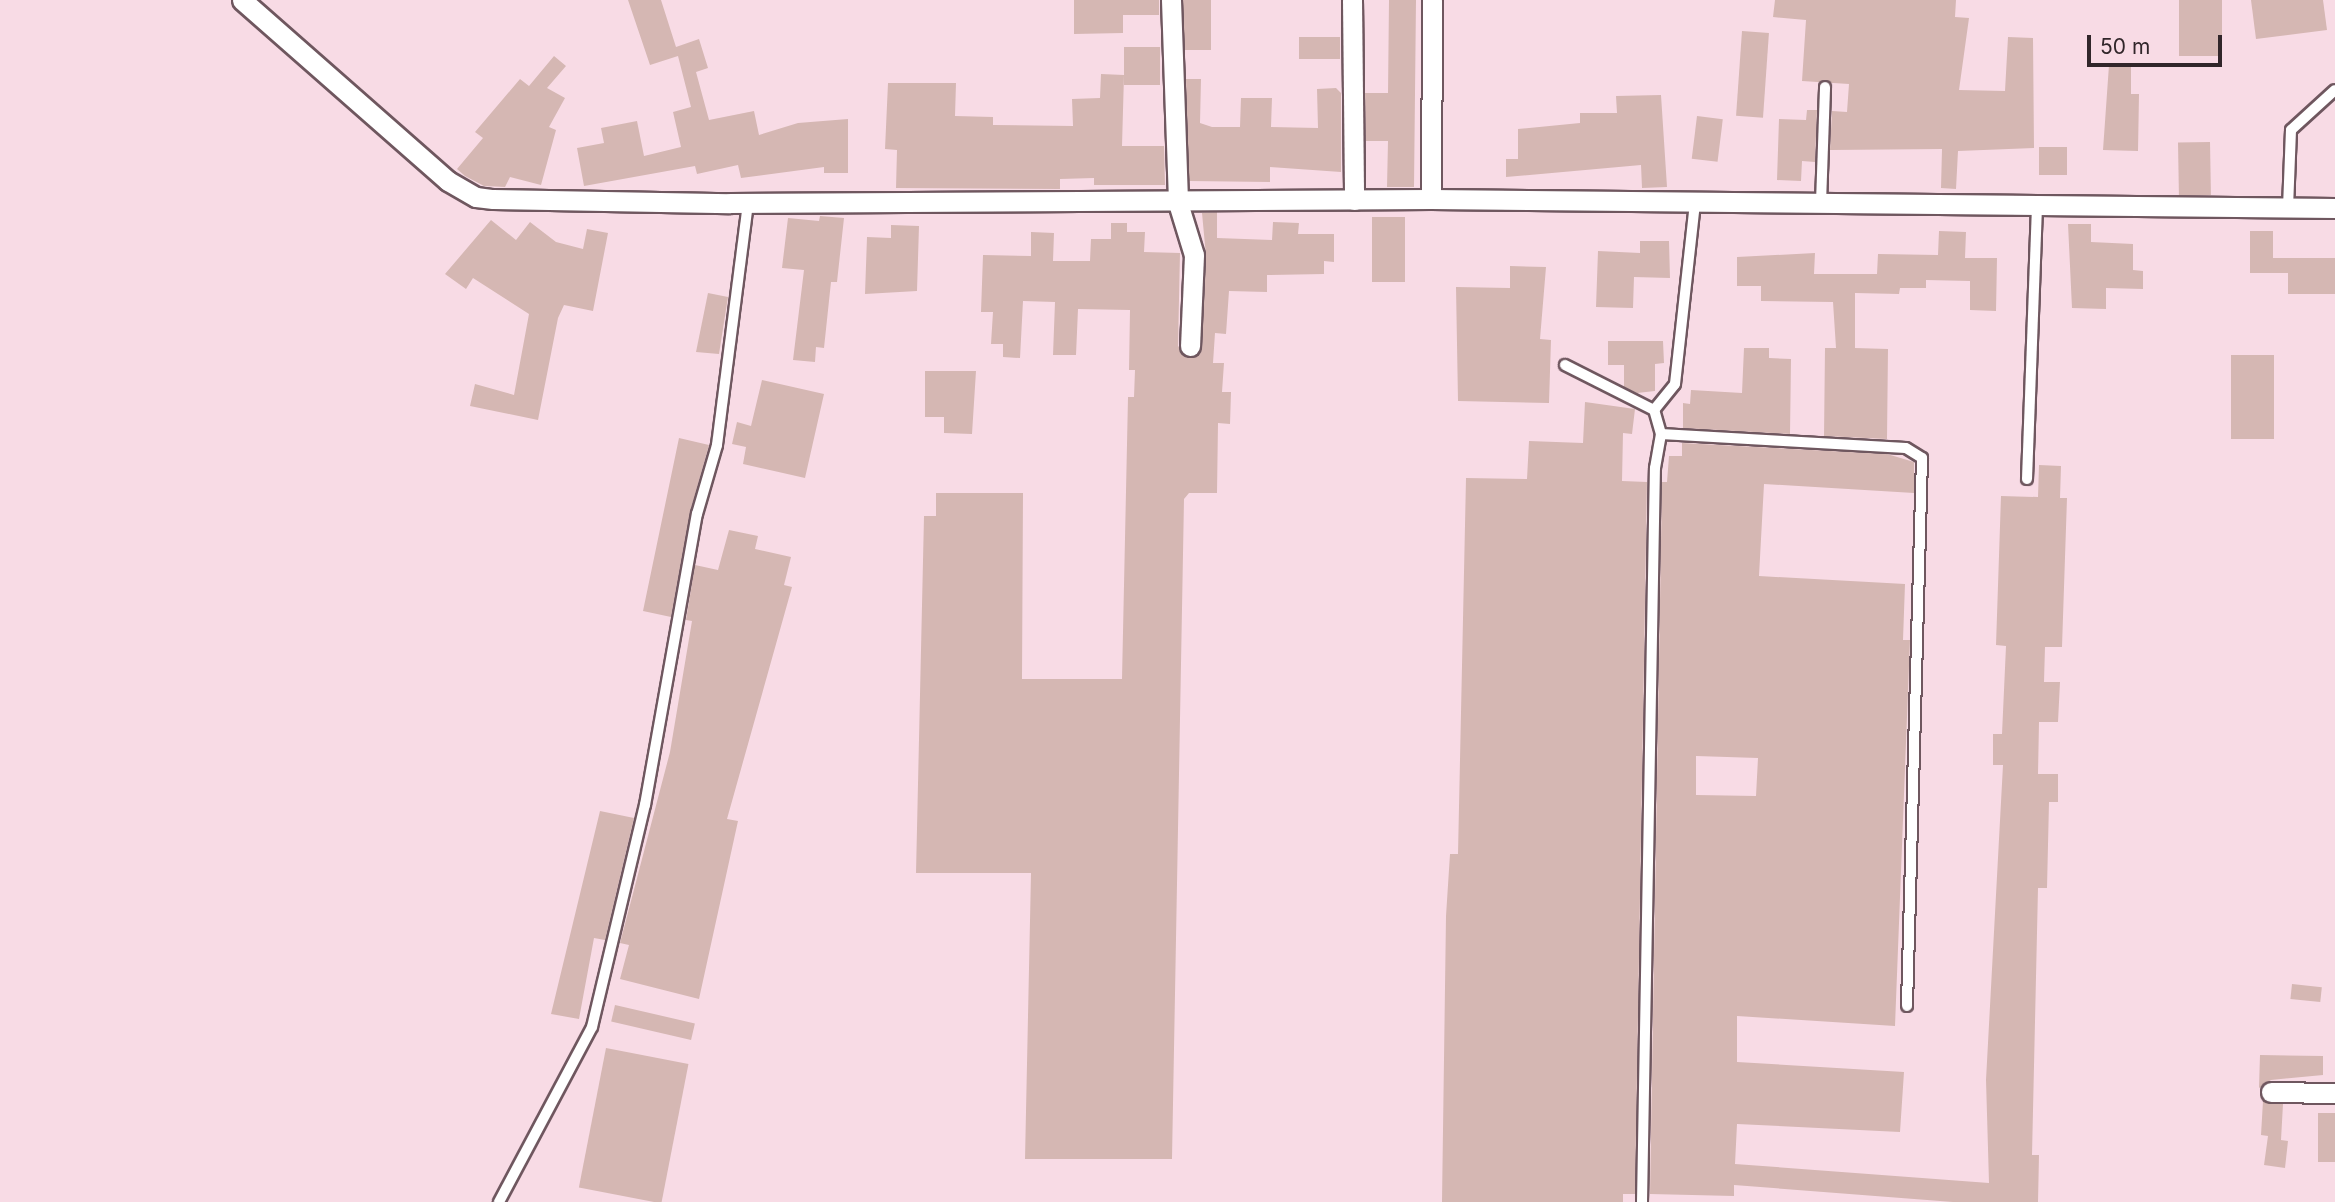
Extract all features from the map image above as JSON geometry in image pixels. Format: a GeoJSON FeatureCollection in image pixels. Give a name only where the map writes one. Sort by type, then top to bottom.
{"type":"FeatureCollection","features":[{"type":"Feature","properties":{"kind":"street"},"geometry":{"type":"LineString","coordinates":[[242,0],[463,191],[493,199],[748,202],[1431,199],[1695,204],[2037,203],[2335,208]]}},
{"type":"Feature","properties":{"kind":"street"},"geometry":{"type":"LineString","coordinates":[[1171,0],[1178,202],[1194,255],[1190,346]]}},
{"type":"Feature","properties":{"kind":"street"},"geometry":{"type":"LineString","coordinates":[[1353,0],[1354,200]]}},
{"type":"Feature","properties":{"kind":"street"},"geometry":{"type":"LineString","coordinates":[[1431,199],[1432,0]]}},
{"type":"Feature","properties":{"kind":"street"},"geometry":{"type":"LineString","coordinates":[[2271,1092],[2335,1093]]}},
{"type":"Feature","properties":{"kind":"lane"},"geometry":{"type":"LineString","coordinates":[[1821,203],[1825,87]]}},
{"type":"Feature","properties":{"kind":"lane"},"geometry":{"type":"LineString","coordinates":[[2288,208],[2291,130],[2335,90]]}},
{"type":"Feature","properties":{"kind":"lane"},"geometry":{"type":"LineString","coordinates":[[499,1202],[592,1027],[645,805],[697,514],[717,445],[748,202]]}},
{"type":"Feature","properties":{"kind":"lane"},"geometry":{"type":"LineString","coordinates":[[2027,479],[2037,203]]}},
{"type":"Feature","properties":{"kind":"lane"},"geometry":{"type":"LineString","coordinates":[[1654,411],[1675,384],[1695,204]]}},
{"type":"Feature","properties":{"kind":"lane"},"geometry":{"type":"LineString","coordinates":[[1565,365],[1654,411],[1661,434],[1655,468],[1642,1202]]}},
{"type":"Feature","properties":{"kind":"lane"},"geometry":{"type":"LineString","coordinates":[[1661,434],[1906,448],[1922,458],[1907,1006]]}},
{"type":"Feature","properties":{"kind":"building"},"geometry":{"type":"Polygon","coordinates":[[[628,0],[661,0],[676,47],[699,39],[708,68],[696,72],[709,120],[754,111],[759,135],[798,123],[848,119],[848,173],[824,173],[824,167],[741,178],[738,165],[697,174],[695,166],[584,186],[577,148],[604,143],[601,128],[637,121],[644,156],[681,147],[673,112],[691,107],[678,56],[650,65],[628,0]]]}},
{"type":"Feature","properties":{"kind":"building"},"geometry":{"type":"Polygon","coordinates":[[[1074,0],[1159,0],[1159,15],[1123,15],[1123,33],[1074,34],[1074,0]]]}},
{"type":"Feature","properties":{"kind":"building"},"geometry":{"type":"Polygon","coordinates":[[[1183,0],[1211,0],[1211,50],[1183,50],[1183,0]]]}},
{"type":"Feature","properties":{"kind":"building"},"geometry":{"type":"Polygon","coordinates":[[[1389,0],[1416,0],[1414,187],[1387,187],[1388,141],[1366,141],[1365,93],[1388,93],[1389,0]]]}},
{"type":"Feature","properties":{"kind":"building"},"geometry":{"type":"Polygon","coordinates":[[[1775,0],[1956,0],[1955,17],[1969,18],[1959,90],[2005,91],[2008,37],[2033,38],[2034,148],[1958,151],[1956,189],[1941,188],[1942,149],[1830,150],[1832,111],[1847,112],[1849,84],[1802,81],[1806,20],[1773,17],[1775,0]]]}},
{"type":"Feature","properties":{"kind":"building"},"geometry":{"type":"Polygon","coordinates":[[[2179,0],[2222,0],[2222,56],[2179,56],[2179,0]]]}},
{"type":"Feature","properties":{"kind":"building"},"geometry":{"type":"Polygon","coordinates":[[[2251,0],[2323,0],[2327,30],[2256,39],[2251,0]]]}},
{"type":"Feature","properties":{"kind":"building"},"geometry":{"type":"Polygon","coordinates":[[[1742,31],[1769,33],[1763,118],[1736,116],[1742,31]]]}},
{"type":"Feature","properties":{"kind":"building"},"geometry":{"type":"Polygon","coordinates":[[[1299,37],[1340,37],[1340,59],[1299,59],[1299,37]]]}},
{"type":"Feature","properties":{"kind":"building"},"geometry":{"type":"Polygon","coordinates":[[[1124,47],[1160,47],[1160,85],[1124,85],[1124,47]]]}},
{"type":"Feature","properties":{"kind":"building"},"geometry":{"type":"Polygon","coordinates":[[[554,56],[566,66],[547,88],[565,98],[549,127],[556,130],[541,185],[510,177],[505,187],[484,186],[465,176],[457,169],[483,138],[475,132],[520,79],[529,86],[554,56]]]}},
{"type":"Feature","properties":{"kind":"building"},"geometry":{"type":"Polygon","coordinates":[[[2109,65],[2131,66],[2131,94],[2139,94],[2138,151],[2103,150],[2109,65]]]}},
{"type":"Feature","properties":{"kind":"building"},"geometry":{"type":"Polygon","coordinates":[[[1101,74],[1124,75],[1122,146],[1164,146],[1165,185],[1094,185],[1094,178],[1060,179],[1060,189],[896,188],[897,150],[885,149],[888,83],[956,83],[955,116],[993,117],[993,125],[1073,126],[1072,99],[1100,98],[1101,74]]]}},
{"type":"Feature","properties":{"kind":"building"},"geometry":{"type":"Polygon","coordinates":[[[1186,79],[1201,79],[1200,123],[1212,127],[1240,127],[1241,98],[1272,98],[1271,127],[1318,128],[1317,89],[1336,88],[1341,93],[1341,172],[1270,167],[1270,182],[1189,181],[1186,79]]]}},
{"type":"Feature","properties":{"kind":"building"},"geometry":{"type":"Polygon","coordinates":[[[1661,95],[1667,187],[1642,188],[1641,165],[1506,177],[1506,159],[1518,159],[1518,129],[1580,123],[1580,113],[1617,113],[1616,96],[1661,95]]]}},
{"type":"Feature","properties":{"kind":"building"},"geometry":{"type":"Polygon","coordinates":[[[1807,110],[1817,110],[1815,162],[1802,161],[1801,181],[1777,180],[1779,119],[1806,120],[1807,110]]]}},
{"type":"Feature","properties":{"kind":"building"},"geometry":{"type":"Polygon","coordinates":[[[1697,116],[1723,119],[1718,162],[1692,159],[1697,116]]]}},
{"type":"Feature","properties":{"kind":"building"},"geometry":{"type":"Polygon","coordinates":[[[2210,142],[2211,195],[2179,196],[2178,143],[2210,142]]]}},
{"type":"Feature","properties":{"kind":"building"},"geometry":{"type":"Polygon","coordinates":[[[2039,147],[2067,147],[2067,175],[2039,175],[2039,147]]]}},
{"type":"Feature","properties":{"kind":"building"},"geometry":{"type":"Polygon","coordinates":[[[1217,212],[1217,238],[1272,240],[1273,222],[1299,223],[1298,234],[1334,234],[1334,262],[1324,261],[1324,274],[1267,275],[1267,292],[1229,291],[1226,334],[1215,333],[1213,363],[1224,363],[1222,392],[1231,392],[1230,424],[1218,423],[1217,493],[1189,493],[1184,499],[1172,1159],[1025,1159],[1031,873],[916,873],[924,516],[936,516],[936,493],[1023,493],[1022,679],[1122,679],[1128,397],[1134,397],[1135,370],[1129,370],[1130,310],[1078,309],[1076,355],[1053,355],[1055,302],[1023,301],[1020,358],[1003,357],[1003,344],[991,344],[993,312],[981,312],[983,255],[1031,256],[1031,232],[1054,233],[1053,261],[1090,261],[1091,239],[1111,239],[1111,223],[1127,223],[1127,232],[1145,232],[1144,252],[1180,253],[1178,346],[1190,358],[1202,347],[1206,256],[1202,213],[1217,212]]]}},
{"type":"Feature","properties":{"kind":"building"},"geometry":{"type":"Polygon","coordinates":[[[820,216],[844,218],[837,282],[831,282],[824,348],[816,347],[815,362],[793,360],[804,270],[782,268],[788,218],[819,221],[820,216]]]}},
{"type":"Feature","properties":{"kind":"building"},"geometry":{"type":"Polygon","coordinates":[[[1372,217],[1405,217],[1405,282],[1372,282],[1372,217]]]}},
{"type":"Feature","properties":{"kind":"building"},"geometry":{"type":"Polygon","coordinates":[[[491,220],[516,240],[530,222],[556,242],[583,249],[587,229],[608,233],[593,311],[564,305],[558,318],[538,420],[470,406],[475,384],[514,395],[529,314],[473,278],[466,289],[445,274],[491,220]]]}},
{"type":"Feature","properties":{"kind":"building"},"geometry":{"type":"Polygon","coordinates":[[[2068,224],[2091,224],[2091,242],[2133,244],[2133,270],[2143,271],[2143,289],[2106,288],[2106,309],[2072,308],[2068,224]]]}},
{"type":"Feature","properties":{"kind":"building"},"geometry":{"type":"Polygon","coordinates":[[[891,225],[919,226],[917,291],[865,294],[867,237],[891,238],[891,225]]]}},
{"type":"Feature","properties":{"kind":"building"},"geometry":{"type":"Polygon","coordinates":[[[1939,231],[1966,232],[1965,258],[1997,258],[1996,311],[1970,310],[1970,281],[1926,280],[1926,288],[1900,288],[1899,294],[1855,293],[1855,348],[1888,349],[1887,439],[1824,436],[1825,348],[1836,348],[1833,302],[1761,301],[1761,286],[1737,286],[1737,257],[1815,253],[1814,274],[1877,274],[1878,254],[1938,255],[1939,231]]]}},
{"type":"Feature","properties":{"kind":"building"},"geometry":{"type":"Polygon","coordinates":[[[2250,231],[2273,231],[2273,258],[2335,258],[2335,294],[2288,294],[2288,273],[2250,273],[2250,231]]]}},
{"type":"Feature","properties":{"kind":"building"},"geometry":{"type":"Polygon","coordinates":[[[1640,241],[1669,241],[1670,278],[1634,277],[1633,308],[1596,307],[1598,251],[1640,253],[1640,241]]]}},
{"type":"Feature","properties":{"kind":"building"},"geometry":{"type":"Polygon","coordinates":[[[1510,266],[1546,267],[1540,339],[1551,340],[1549,403],[1458,401],[1456,287],[1510,288],[1510,266]]]}},
{"type":"Feature","properties":{"kind":"building"},"geometry":{"type":"Polygon","coordinates":[[[708,293],[728,297],[719,354],[696,352],[708,293]]]}},
{"type":"Feature","properties":{"kind":"building"},"geometry":{"type":"Polygon","coordinates":[[[1608,341],[1663,341],[1664,363],[1655,364],[1655,391],[1637,393],[1624,387],[1624,365],[1608,365],[1608,341]]]}},
{"type":"Feature","properties":{"kind":"building"},"geometry":{"type":"Polygon","coordinates":[[[1744,348],[1769,348],[1769,358],[1791,359],[1790,434],[1683,428],[1683,403],[1690,404],[1691,390],[1742,393],[1744,348]]]}},
{"type":"Feature","properties":{"kind":"building"},"geometry":{"type":"Polygon","coordinates":[[[2231,355],[2274,355],[2274,439],[2231,439],[2231,355]]]}},
{"type":"Feature","properties":{"kind":"building"},"geometry":{"type":"Polygon","coordinates":[[[925,371],[976,371],[972,434],[944,433],[944,417],[925,417],[925,371]]]}},
{"type":"Feature","properties":{"kind":"building"},"geometry":{"type":"Polygon","coordinates":[[[762,380],[824,394],[805,478],[743,464],[746,447],[732,444],[737,422],[751,426],[762,380]]]}},
{"type":"Feature","properties":{"kind":"building"},"geometry":{"type":"Polygon","coordinates":[[[1585,402],[1635,409],[1632,434],[1623,433],[1622,481],[1647,482],[1635,1194],[1623,1194],[1623,1202],[1442,1202],[1446,916],[1450,854],[1458,854],[1466,478],[1527,479],[1529,441],[1583,443],[1585,402]]]}},
{"type":"Feature","properties":{"kind":"building"},"geometry":{"type":"Polygon","coordinates":[[[679,438],[709,445],[690,512],[671,617],[643,611],[679,438]]]}},
{"type":"Feature","properties":{"kind":"building"},"geometry":{"type":"Polygon","coordinates":[[[1682,443],[1887,454],[1914,462],[1914,493],[1764,484],[1759,576],[1905,584],[1903,640],[1910,640],[1895,1026],[1737,1016],[1737,1062],[1904,1072],[1900,1132],[1737,1124],[1735,1164],[1989,1183],[1986,1080],[2003,765],[1993,765],[1993,734],[2002,734],[2006,646],[1996,645],[2001,496],[2038,497],[2039,465],[2061,466],[2060,498],[2067,498],[2062,647],[2045,647],[2044,682],[2060,682],[2058,722],[2039,722],[2038,774],[2058,774],[2058,802],[2049,802],[2047,888],[2038,888],[2032,1155],[2039,1155],[2038,1202],[1953,1202],[1734,1185],[1734,1196],[1650,1194],[1662,482],[1667,482],[1669,456],[1682,456],[1682,443]],[[1696,756],[1696,795],[1756,796],[1758,758],[1696,756]]]}},
{"type":"Feature","properties":{"kind":"building"},"geometry":{"type":"Polygon","coordinates":[[[729,530],[758,536],[755,549],[791,557],[784,585],[792,587],[727,819],[738,821],[699,999],[620,979],[629,945],[620,943],[670,752],[692,621],[686,620],[695,565],[718,570],[729,530]]]}},
{"type":"Feature","properties":{"kind":"building"},"geometry":{"type":"Polygon","coordinates":[[[600,811],[634,818],[605,940],[594,938],[579,1019],[551,1014],[600,811]]]}},
{"type":"Feature","properties":{"kind":"building"},"geometry":{"type":"Polygon","coordinates":[[[2292,984],[2322,987],[2320,1002],[2290,999],[2292,984]]]}},
{"type":"Feature","properties":{"kind":"building"},"geometry":{"type":"Polygon","coordinates":[[[615,1005],[695,1023],[691,1040],[611,1022],[615,1005]]]}},
{"type":"Feature","properties":{"kind":"building"},"geometry":{"type":"Polygon","coordinates":[[[606,1048],[688,1064],[662,1202],[579,1187],[606,1048]]]}},
{"type":"Feature","properties":{"kind":"building"},"geometry":{"type":"Polygon","coordinates":[[[2260,1055],[2323,1056],[2323,1075],[2271,1080],[2259,1088],[2260,1055]]]}},
{"type":"Feature","properties":{"kind":"building"},"geometry":{"type":"Polygon","coordinates":[[[2263,1101],[2283,1104],[2281,1140],[2288,1141],[2285,1168],[2264,1165],[2268,1136],[2261,1135],[2263,1101]]]}},
{"type":"Feature","properties":{"kind":"building"},"geometry":{"type":"Polygon","coordinates":[[[2318,1113],[2335,1113],[2335,1162],[2318,1162],[2318,1113]]]}}]}
